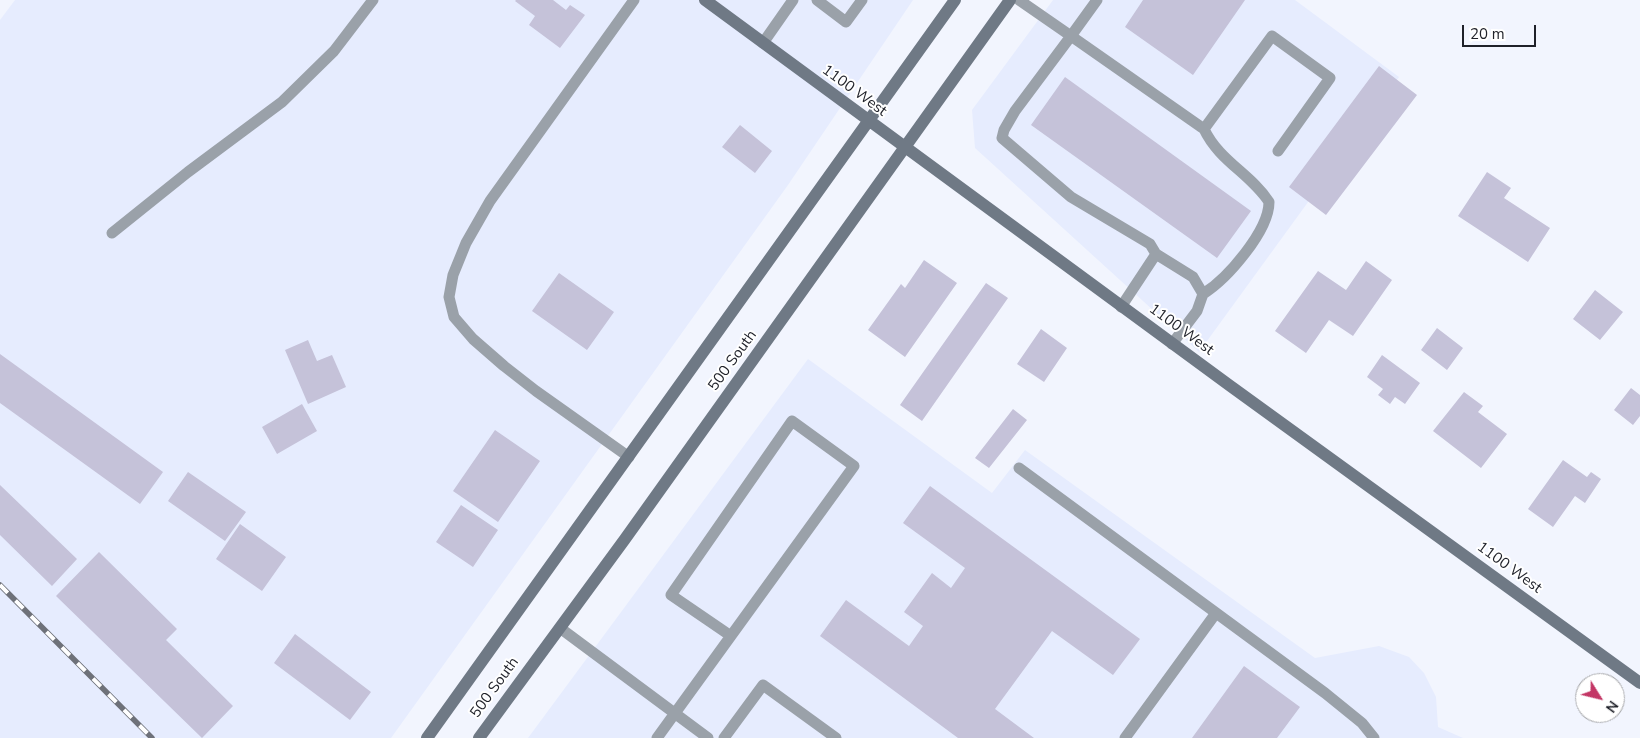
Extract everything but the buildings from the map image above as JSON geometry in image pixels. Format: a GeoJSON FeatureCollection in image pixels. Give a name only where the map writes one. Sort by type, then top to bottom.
{"type":"FeatureCollection","features":[{"type":"Feature","properties":{"kind":"main road","name":"1100 West"},"geometry":{"type":"LineString","coordinates":[[705,0],[1172,344],[1640,683]]}},
{"type":"Feature","properties":{"kind":"main road","name":"500 South"},"geometry":{"type":"LineString","coordinates":[[427,738],[955,0]]}},
{"type":"Feature","properties":{"kind":"main road","name":"500 South"},"geometry":{"type":"LineString","coordinates":[[479,738],[766,344],[1010,0]]}},
{"type":"Feature","properties":{"kind":"lane"},"geometry":{"type":"LineString","coordinates":[[112,233],[188,172],[282,102],[334,51],[372,0]]}},
{"type":"Feature","properties":{"kind":"lane"},"geometry":{"type":"LineString","coordinates":[[629,457],[530,386],[479,344],[454,317],[449,297],[453,275],[466,243],[490,201],[634,0]]}},
{"type":"Feature","properties":{"kind":"lane"},"geometry":{"type":"LineString","coordinates":[[762,43],[793,0]]}},
{"type":"Feature","properties":{"kind":"lane"},"geometry":{"type":"LineString","coordinates":[[817,0],[846,22],[862,0]]}},
{"type":"Feature","properties":{"kind":"lane"},"geometry":{"type":"LineString","coordinates":[[1019,0],[1204,129],[1210,142],[1220,154],[1256,186],[1269,202],[1269,211],[1262,228],[1224,278],[1203,294],[1198,311],[1172,344]]}},
{"type":"Feature","properties":{"kind":"lane"},"geometry":{"type":"LineString","coordinates":[[1098,0],[1016,111],[1004,130],[1002,138],[1071,197],[1150,244],[1156,254],[1193,277],[1203,294]]}},
{"type":"Feature","properties":{"kind":"lane"},"geometry":{"type":"LineString","coordinates":[[1204,129],[1272,36],[1330,78],[1278,151]]}},
{"type":"Feature","properties":{"kind":"lane"},"geometry":{"type":"LineString","coordinates":[[1122,307],[1156,254]]}},
{"type":"Feature","properties":{"kind":"lane"},"geometry":{"type":"LineString","coordinates":[[657,738],[731,636],[854,466],[792,421],[671,595],[731,636]]}},
{"type":"Feature","properties":{"kind":"lane"},"geometry":{"type":"LineString","coordinates":[[1018,468],[1325,693],[1362,723],[1374,738]]}},
{"type":"Feature","properties":{"kind":"lane"},"geometry":{"type":"LineString","coordinates":[[1124,738],[1216,613]]}},
{"type":"Feature","properties":{"kind":"lane"},"geometry":{"type":"LineString","coordinates":[[560,628],[708,738]]}},
{"type":"Feature","properties":{"kind":"lane"},"geometry":{"type":"LineString","coordinates":[[724,738],[764,685],[836,738]]}},
{"type":"Feature","properties":{"kind":"shaded area"},"geometry":{"type":"Polygon","coordinates":[[[15,0],[913,0],[788,185],[391,738],[0,738],[0,20],[15,0]]]}},
{"type":"Feature","properties":{"kind":"shaded area"},"geometry":{"type":"Polygon","coordinates":[[[1053,0],[1295,0],[1399,77],[1199,352],[975,148],[972,110],[1053,0]]]}},
{"type":"Feature","properties":{"kind":"shaded area"},"geometry":{"type":"Polygon","coordinates":[[[808,359],[992,493],[1025,450],[1315,658],[1379,646],[1409,657],[1424,673],[1436,697],[1438,727],[1463,738],[528,738],[808,359]]]}},
{"type":"Feature","properties":{"kind":"railway"},"geometry":{"type":"LineString","coordinates":[[0,585],[152,738]]}}]}
